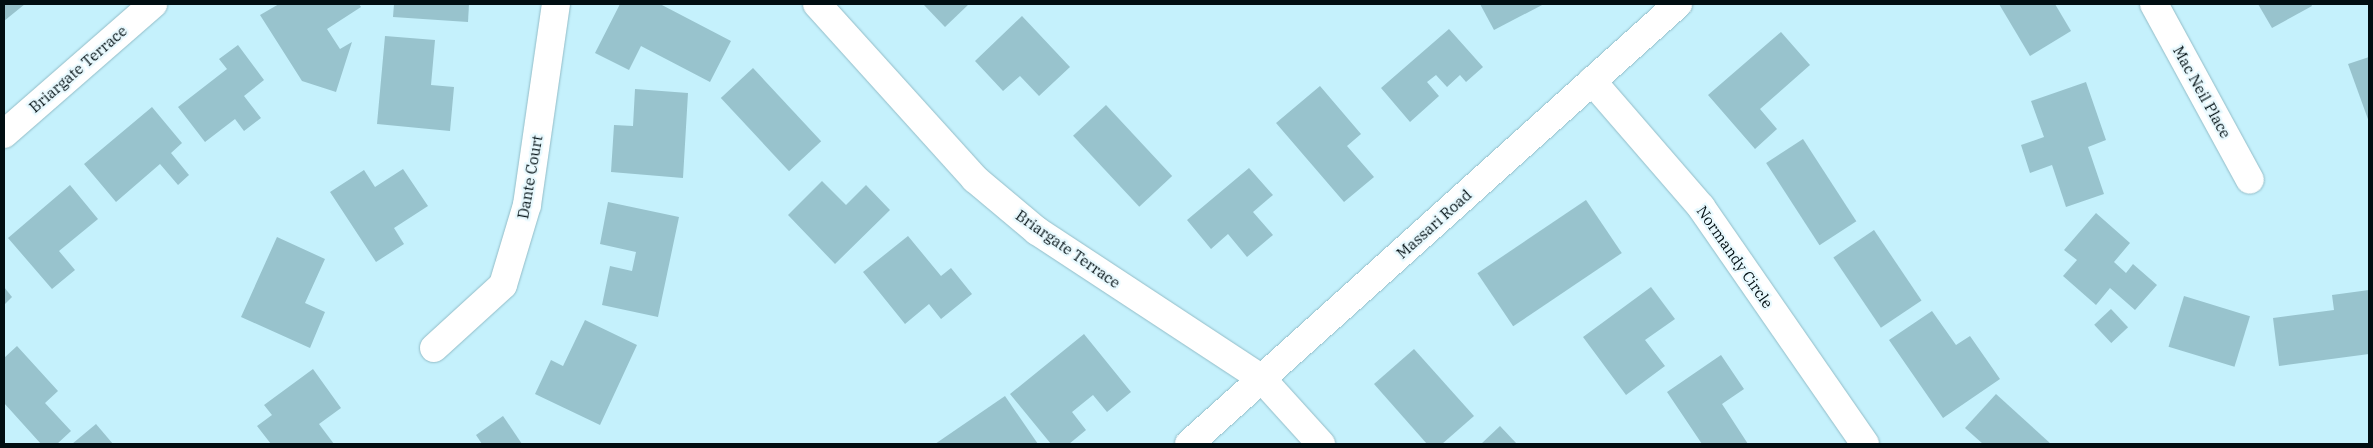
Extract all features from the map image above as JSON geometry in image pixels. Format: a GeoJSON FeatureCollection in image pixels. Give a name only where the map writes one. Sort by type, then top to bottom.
{"type":"FeatureCollection","features":[{"type":"Feature","properties":{"kind":"street","name":"Briargate Terrace"},"geometry":{"type":"LineString","coordinates":[[4,134],[153,4]]}},
{"type":"Feature","properties":{"kind":"street","name":"Dante Court"},"geometry":{"type":"LineString","coordinates":[[434,348],[504,285],[527,205],[556,4]]}},
{"type":"Feature","properties":{"kind":"street","name":"Briargate Terrace"},"geometry":{"type":"LineString","coordinates":[[817,4],[974,179],[1037,231],[1262,379],[1321,444]]}},
{"type":"Feature","properties":{"kind":"street","name":"Massari Road"},"geometry":{"type":"LineString","coordinates":[[1189,444],[1678,4]]}},
{"type":"Feature","properties":{"kind":"street","name":"Mac Neil Place"},"geometry":{"type":"LineString","coordinates":[[2154,4],[2250,180]]}},
{"type":"Feature","properties":{"kind":"street","name":"Normandy Circle"},"geometry":{"type":"LineString","coordinates":[[1592,81],[1701,207],[1864,444]]}},
{"type":"Feature","properties":{"kind":"building"},"geometry":{"type":"Polygon","coordinates":[[[4,4],[25,4],[4,21],[4,4]]]}},
{"type":"Feature","properties":{"kind":"building"},"geometry":{"type":"Polygon","coordinates":[[[279,4],[359,4],[361,7],[327,29],[340,49],[352,42],[336,92],[302,81],[260,15],[279,4]]]}},
{"type":"Feature","properties":{"kind":"building"},"geometry":{"type":"Polygon","coordinates":[[[394,4],[469,4],[468,22],[393,17],[394,4]]]}},
{"type":"Feature","properties":{"kind":"building"},"geometry":{"type":"Polygon","coordinates":[[[620,4],[660,4],[731,41],[710,82],[641,46],[629,70],[595,53],[620,4]]]}},
{"type":"Feature","properties":{"kind":"building"},"geometry":{"type":"Polygon","coordinates":[[[923,4],[969,4],[945,27],[923,4]]]}},
{"type":"Feature","properties":{"kind":"building"},"geometry":{"type":"Polygon","coordinates":[[[1480,4],[1544,4],[1494,30],[1480,4]]]}},
{"type":"Feature","properties":{"kind":"building"},"geometry":{"type":"Polygon","coordinates":[[[1999,4],[2055,4],[2071,31],[2030,56],[1999,4]]]}},
{"type":"Feature","properties":{"kind":"building"},"geometry":{"type":"Polygon","coordinates":[[[2258,4],[2311,4],[2312,6],[2272,28],[2258,4]]]}},
{"type":"Feature","properties":{"kind":"building"},"geometry":{"type":"Polygon","coordinates":[[[1022,16],[1070,67],[1039,96],[1020,76],[1003,91],[975,61],[1022,16]]]}},
{"type":"Feature","properties":{"kind":"building"},"geometry":{"type":"Polygon","coordinates":[[[1449,29],[1483,67],[1466,82],[1460,75],[1447,87],[1436,75],[1427,82],[1439,96],[1410,122],[1381,88],[1449,29]]]}},
{"type":"Feature","properties":{"kind":"building"},"geometry":{"type":"Polygon","coordinates":[[[1781,32],[1810,65],[1760,109],[1777,129],[1755,149],[1708,95],[1781,32]]]}},
{"type":"Feature","properties":{"kind":"building"},"geometry":{"type":"Polygon","coordinates":[[[385,36],[435,40],[431,85],[454,87],[450,131],[377,124],[385,36]]]}},
{"type":"Feature","properties":{"kind":"building"},"geometry":{"type":"Polygon","coordinates":[[[238,45],[264,80],[244,96],[261,118],[244,131],[235,119],[205,142],[178,107],[227,69],[219,59],[238,45]]]}},
{"type":"Feature","properties":{"kind":"building"},"geometry":{"type":"Polygon","coordinates":[[[2369,57],[2369,122],[2348,64],[2369,57]]]}},
{"type":"Feature","properties":{"kind":"building"},"geometry":{"type":"Polygon","coordinates":[[[753,68],[821,141],[789,171],[721,98],[753,68]]]}},
{"type":"Feature","properties":{"kind":"building"},"geometry":{"type":"Polygon","coordinates":[[[2086,82],[2106,140],[2088,147],[2104,194],[2066,207],[2052,165],[2030,173],[2021,145],[2044,137],[2031,101],[2086,82]]]}},
{"type":"Feature","properties":{"kind":"building"},"geometry":{"type":"Polygon","coordinates":[[[1320,86],[1361,134],[1347,146],[1374,177],[1344,202],[1276,123],[1320,86]]]}},
{"type":"Feature","properties":{"kind":"building"},"geometry":{"type":"Polygon","coordinates":[[[635,89],[688,93],[683,178],[611,172],[614,125],[633,126],[635,89]]]}},
{"type":"Feature","properties":{"kind":"building"},"geometry":{"type":"Polygon","coordinates":[[[1106,105],[1172,176],[1139,207],[1073,136],[1106,105]]]}},
{"type":"Feature","properties":{"kind":"building"},"geometry":{"type":"Polygon","coordinates":[[[152,107],[182,143],[171,153],[189,175],[178,185],[160,164],[116,202],[84,164],[152,107]]]}},
{"type":"Feature","properties":{"kind":"building"},"geometry":{"type":"Polygon","coordinates":[[[1803,139],[1856,221],[1819,245],[1766,163],[1803,139]]]}},
{"type":"Feature","properties":{"kind":"building"},"geometry":{"type":"Polygon","coordinates":[[[1249,168],[1273,195],[1253,212],[1273,235],[1247,257],[1228,234],[1211,249],[1187,220],[1249,168]]]}},
{"type":"Feature","properties":{"kind":"building"},"geometry":{"type":"Polygon","coordinates":[[[403,169],[428,206],[394,228],[404,244],[376,262],[330,192],[364,170],[375,187],[403,169]]]}},
{"type":"Feature","properties":{"kind":"building"},"geometry":{"type":"Polygon","coordinates":[[[822,181],[846,205],[866,185],[890,210],[835,264],[788,215],[822,181]]]}},
{"type":"Feature","properties":{"kind":"building"},"geometry":{"type":"Polygon","coordinates":[[[70,185],[98,219],[59,251],[75,270],[52,289],[8,238],[70,185]]]}},
{"type":"Feature","properties":{"kind":"building"},"geometry":{"type":"Polygon","coordinates":[[[1586,200],[1622,253],[1513,326],[1477,273],[1586,200]]]}},
{"type":"Feature","properties":{"kind":"building"},"geometry":{"type":"Polygon","coordinates":[[[608,202],[679,217],[658,317],[602,305],[610,266],[632,271],[636,252],[600,244],[608,202]]]}},
{"type":"Feature","properties":{"kind":"building"},"geometry":{"type":"Polygon","coordinates":[[[2096,213],[2130,243],[2114,262],[2126,273],[2133,264],[2157,285],[2135,310],[2110,288],[2096,305],[2063,276],[2077,260],[2064,250],[2096,213]]]}},
{"type":"Feature","properties":{"kind":"building"},"geometry":{"type":"Polygon","coordinates":[[[1874,230],[1922,300],[1881,328],[1833,257],[1874,230]]]}},
{"type":"Feature","properties":{"kind":"building"},"geometry":{"type":"Polygon","coordinates":[[[908,236],[941,276],[951,268],[972,294],[941,319],[929,304],[905,324],[863,272],[908,236]]]}},
{"type":"Feature","properties":{"kind":"building"},"geometry":{"type":"Polygon","coordinates":[[[277,237],[325,259],[305,303],[325,312],[310,348],[241,317],[277,237]]]}},
{"type":"Feature","properties":{"kind":"building"},"geometry":{"type":"Polygon","coordinates":[[[4,287],[12,297],[4,305],[4,287]]]}},
{"type":"Feature","properties":{"kind":"building"},"geometry":{"type":"Polygon","coordinates":[[[1651,287],[1675,319],[1645,340],[1665,366],[1626,395],[1583,337],[1651,287]]]}},
{"type":"Feature","properties":{"kind":"building"},"geometry":{"type":"Polygon","coordinates":[[[2369,290],[2369,354],[2279,366],[2273,318],[2334,310],[2332,295],[2369,290]]]}},
{"type":"Feature","properties":{"kind":"building"},"geometry":{"type":"Polygon","coordinates":[[[2184,296],[2250,316],[2234,367],[2169,347],[2184,296]]]}},
{"type":"Feature","properties":{"kind":"building"},"geometry":{"type":"Polygon","coordinates":[[[2111,309],[2128,327],[2111,343],[2094,325],[2111,309]]]}},
{"type":"Feature","properties":{"kind":"building"},"geometry":{"type":"Polygon","coordinates":[[[1932,311],[1956,345],[1970,336],[2000,379],[1943,418],[1889,340],[1932,311]]]}},
{"type":"Feature","properties":{"kind":"building"},"geometry":{"type":"Polygon","coordinates":[[[585,320],[637,345],[600,425],[535,394],[551,360],[563,366],[585,320]]]}},
{"type":"Feature","properties":{"kind":"building"},"geometry":{"type":"Polygon","coordinates":[[[1084,334],[1131,392],[1107,412],[1093,395],[1072,412],[1086,430],[1069,444],[1051,444],[1010,394],[1084,334]]]}},
{"type":"Feature","properties":{"kind":"building"},"geometry":{"type":"Polygon","coordinates":[[[17,346],[58,391],[45,403],[71,431],[57,444],[41,444],[4,403],[4,358],[17,346]]]}},
{"type":"Feature","properties":{"kind":"building"},"geometry":{"type":"Polygon","coordinates":[[[1414,349],[1474,416],[1442,444],[1427,444],[1374,384],[1414,349]]]}},
{"type":"Feature","properties":{"kind":"building"},"geometry":{"type":"Polygon","coordinates":[[[1721,355],[1744,389],[1722,404],[1748,444],[1702,444],[1667,392],[1721,355]]]}},
{"type":"Feature","properties":{"kind":"building"},"geometry":{"type":"Polygon","coordinates":[[[313,369],[341,408],[319,424],[334,444],[271,444],[257,426],[272,415],[264,405],[313,369]]]}},
{"type":"Feature","properties":{"kind":"building"},"geometry":{"type":"Polygon","coordinates":[[[1996,394],[2051,444],[1983,444],[1965,428],[1996,394]]]}},
{"type":"Feature","properties":{"kind":"building"},"geometry":{"type":"Polygon","coordinates":[[[1005,396],[1038,444],[935,444],[1005,396]]]}},
{"type":"Feature","properties":{"kind":"building"},"geometry":{"type":"Polygon","coordinates":[[[503,416],[522,444],[482,444],[476,435],[503,416]]]}},
{"type":"Feature","properties":{"kind":"building"},"geometry":{"type":"Polygon","coordinates":[[[96,424],[113,444],[72,444],[96,424]]]}},
{"type":"Feature","properties":{"kind":"building"},"geometry":{"type":"Polygon","coordinates":[[[1500,426],[1517,444],[1481,444],[1500,426]]]}}]}
